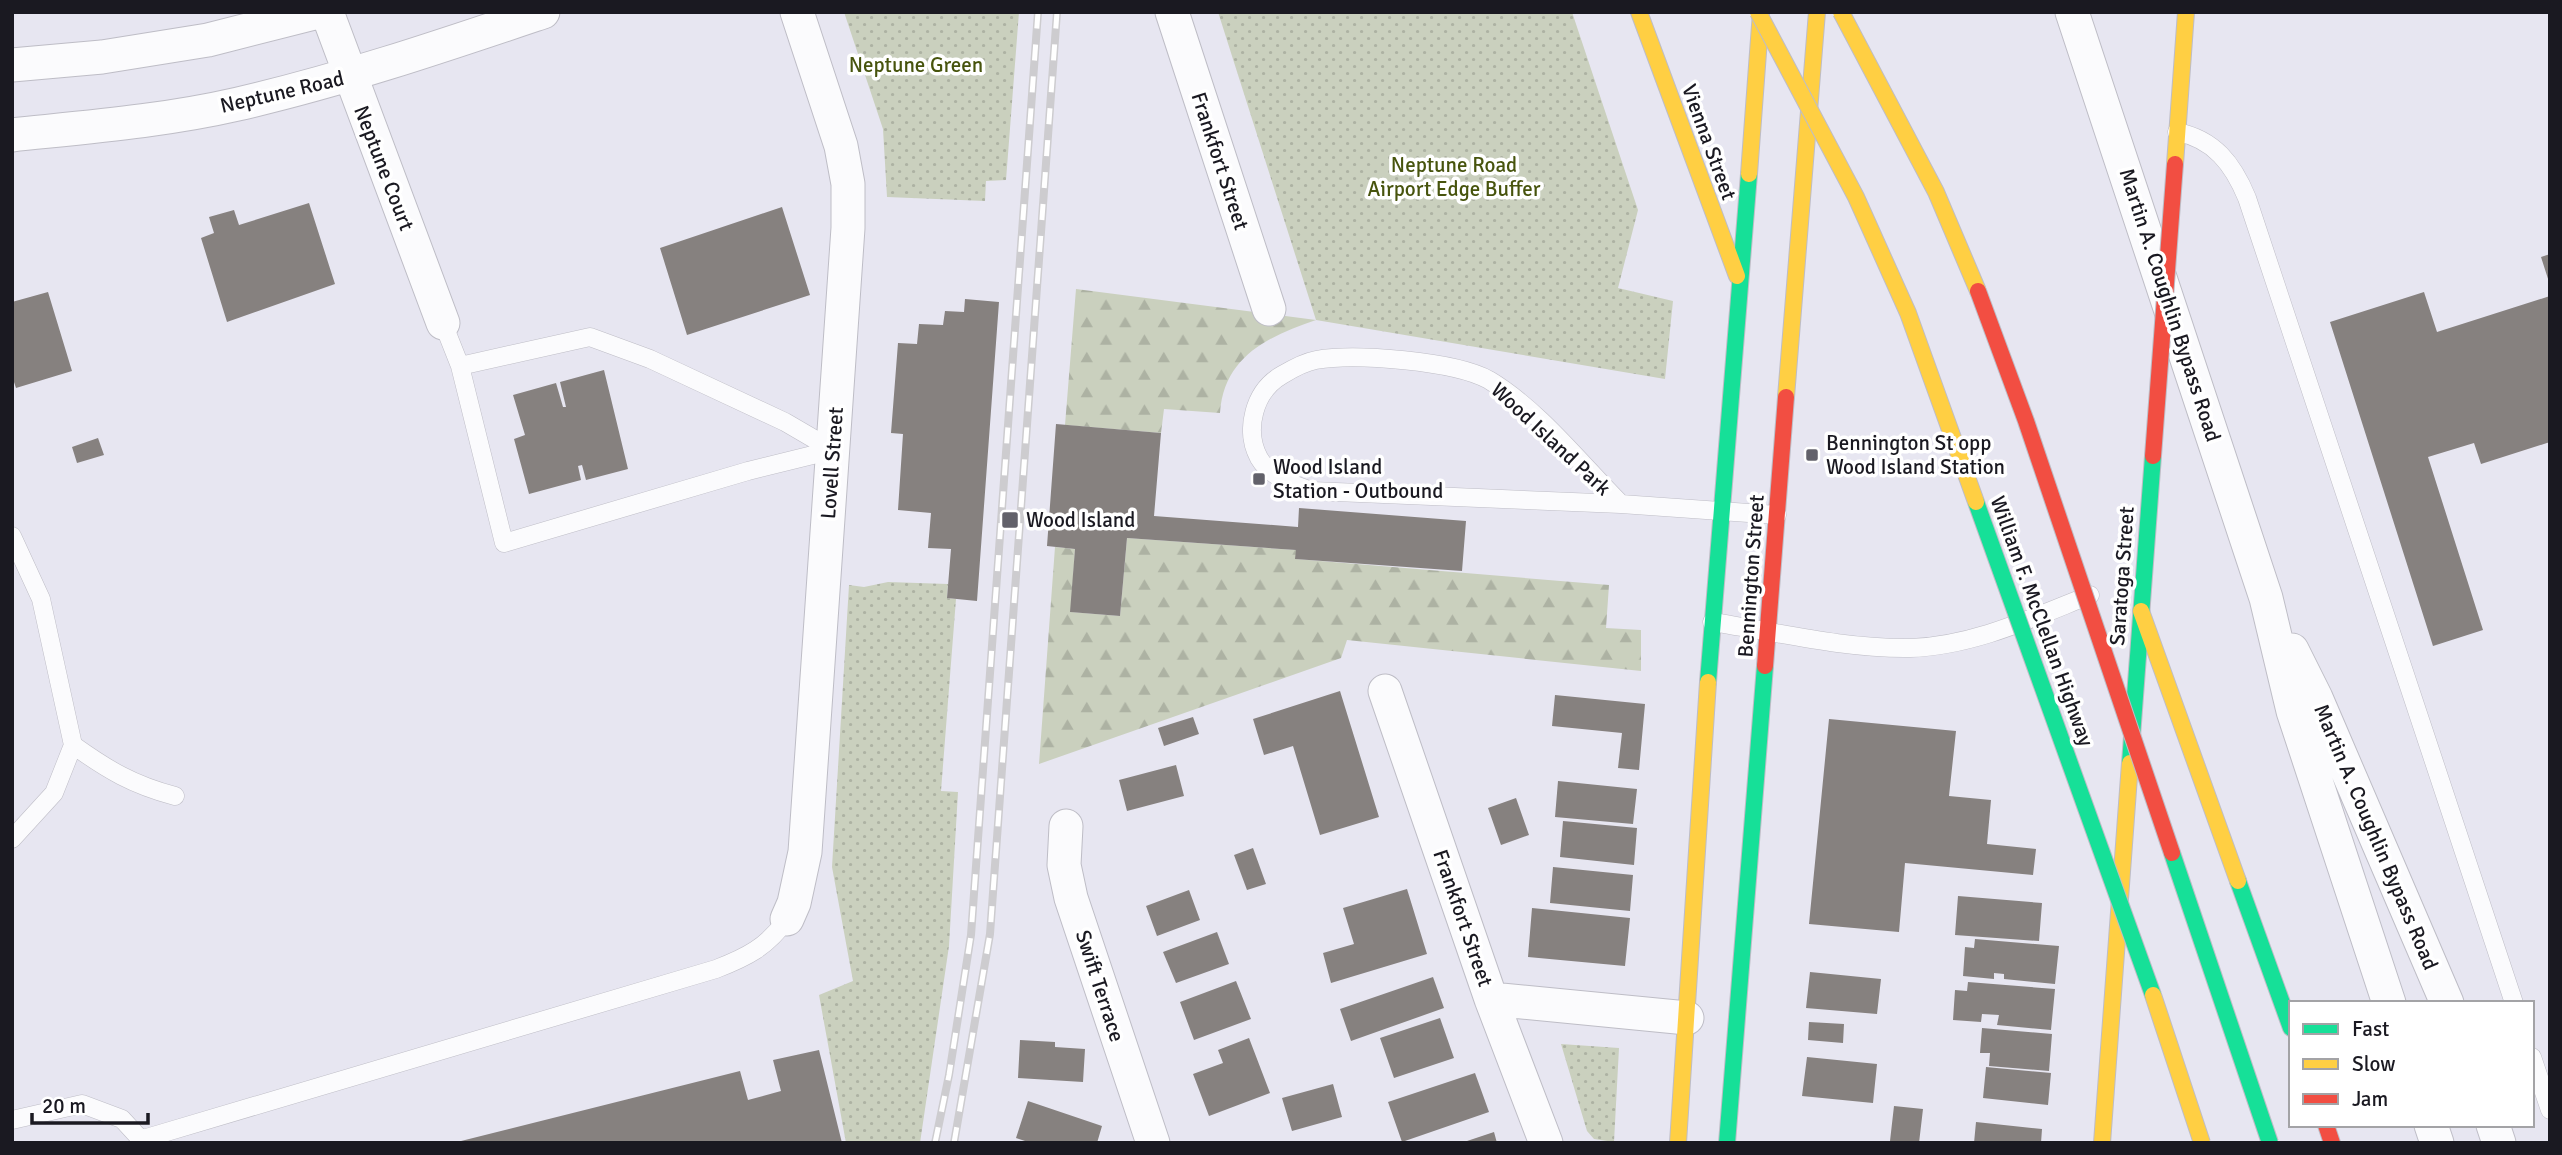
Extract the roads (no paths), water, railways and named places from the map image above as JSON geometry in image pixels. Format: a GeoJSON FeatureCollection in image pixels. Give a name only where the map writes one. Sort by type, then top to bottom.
{"type":"FeatureCollection","features":[{"type":"Feature","properties":{"kind":"main road","name":"Vienna Street"},"geometry":{"type":"LineString","coordinates":[[1639,12],[1741,286]]}},
{"type":"Feature","properties":{"kind":"main road","name":"Bennington Street"},"geometry":{"type":"LineString","coordinates":[[1678,1143],[1687,1017],[1701,894],[1712,622],[1741,286],[1759,12]]}},
{"type":"Feature","properties":{"kind":"main road","name":"William F. McClellan Highway"},"geometry":{"type":"LineString","coordinates":[[1759,12],[1856,197],[1908,313],[2136,943],[2202,1143]]}},
{"type":"Feature","properties":{"kind":"main road","name":"Bennington Street"},"geometry":{"type":"LineString","coordinates":[[1727,1143],[1740,896],[1768,630],[1817,12]]}},
{"type":"Feature","properties":{"kind":"main road"},"geometry":{"type":"LineString","coordinates":[[1841,12],[1936,192],[1978,290],[2030,432],[2270,1143]]}},
{"type":"Feature","properties":{"kind":"main road","name":"Saratoga Street"},"geometry":{"type":"LineString","coordinates":[[2102,1143],[2186,12]]}},
{"type":"Feature","properties":{"kind":"main road"},"geometry":{"type":"LineString","coordinates":[[2141,611],[2289,1022]]}},
{"type":"Feature","properties":{"kind":"street"},"geometry":{"type":"LineString","coordinates":[[12,65],[102,57],[208,40],[318,12]]}},
{"type":"Feature","properties":{"kind":"street","name":"Neptune Court"},"geometry":{"type":"LineString","coordinates":[[327,12],[443,323]]}},
{"type":"Feature","properties":{"kind":"street","name":"Neptune Road"},"geometry":{"type":"LineString","coordinates":[[12,135],[124,123],[236,104],[349,76],[543,12]]}},
{"type":"Feature","properties":{"kind":"street","name":"Lovell Street"},"geometry":{"type":"LineString","coordinates":[[788,919],[801,877],[805,852],[833,450],[848,184],[841,146],[797,12]]}},
{"type":"Feature","properties":{"kind":"street","name":"Frankfort Street"},"geometry":{"type":"LineString","coordinates":[[1172,12],[1269,309]]}},
{"type":"Feature","properties":{"kind":"street","name":"Martin A. Coughlin Bypass Road"},"geometry":{"type":"LineString","coordinates":[[2072,12],[2266,598],[2293,711],[2388,1001]]}},
{"type":"Feature","properties":{"kind":"street","name":"Martin A. Coughlin Bypass Road"},"geometry":{"type":"LineString","coordinates":[[2266,598],[2316,698],[2446,1001]]}},
{"type":"Feature","properties":{"kind":"street","name":"Frankfort Street"},"geometry":{"type":"LineString","coordinates":[[1385,691],[1491,999],[1546,1143]]}},
{"type":"Feature","properties":{"kind":"street","name":"Swift Terrace"},"geometry":{"type":"LineString","coordinates":[[1066,826],[1064,865],[1071,898],[1153,1143]]}},
{"type":"Feature","properties":{"kind":"street"},"geometry":{"type":"LineString","coordinates":[[1491,999],[1687,1017]]}},
{"type":"Feature","properties":{"kind":"lane"},"geometry":{"type":"LineString","coordinates":[[2177,132],[2202,139],[2220,153],[2238,177],[2247,198],[2513,1001]]}},
{"type":"Feature","properties":{"kind":"lane"},"geometry":{"type":"LineString","coordinates":[[443,323],[460,366],[504,543],[748,471],[833,450]]}},
{"type":"Feature","properties":{"kind":"lane"},"geometry":{"type":"LineString","coordinates":[[460,366],[590,337],[650,359],[785,422],[833,450]]}},
{"type":"Feature","properties":{"kind":"lane","name":"Wood Island Park"},"geometry":{"type":"LineString","coordinates":[[1621,504],[1520,405],[1488,380],[1458,367],[1343,356],[1312,361],[1279,376],[1257,400],[1250,431],[1260,460],[1285,482],[1312,491],[1621,504],[1777,515]]}},
{"type":"Feature","properties":{"kind":"lane"},"geometry":{"type":"LineString","coordinates":[[12,536],[41,599],[73,745],[54,793],[12,839]]}},
{"type":"Feature","properties":{"kind":"lane"},"geometry":{"type":"LineString","coordinates":[[1712,622],[1861,645],[1911,648],[1994,633],[2090,595]]}},
{"type":"Feature","properties":{"kind":"lane"},"geometry":{"type":"LineString","coordinates":[[73,745],[111,772],[139,787],[175,796]]}},
{"type":"Feature","properties":{"kind":"lane"},"geometry":{"type":"LineString","coordinates":[[12,1120],[82,1104],[122,1119],[143,1141],[716,969],[754,954],[775,937],[788,919]]}},
{"type":"Feature","properties":{"kind":"lane"},"geometry":{"type":"LineString","coordinates":[[2534,1063],[2550,1110]]}},
{"type":"Feature","properties":{"kind":"railway"},"geometry":{"type":"LineString","coordinates":[[935,1143],[949,1075],[971,935],[1038,12]]}},
{"type":"Feature","properties":{"kind":"railway"},"geometry":{"type":"LineString","coordinates":[[954,1143],[990,934],[1057,12]]}},
{"type":"Feature","properties":{"kind":"place","name":"Bennington St opp Wood Island Station"},"geometry":{"type":"Point","coordinates":[1812,455]}},
{"type":"Feature","properties":{"kind":"place","name":"Wood Island Station - Outbound"},"geometry":{"type":"Point","coordinates":[1259,479]}},
{"type":"Feature","properties":{"kind":"place","name":"Wood Island"},"geometry":{"type":"Point","coordinates":[1010,520]}},
{"type":"Feature","properties":{"kind":"park label","name":"Neptune Green"},"geometry":{"type":"Point","coordinates":[916,65]}},
{"type":"Feature","properties":{"kind":"park label","name":"Neptune Road Airport Edge Buffer"},"geometry":{"type":"Point","coordinates":[1454,177]}}]}
